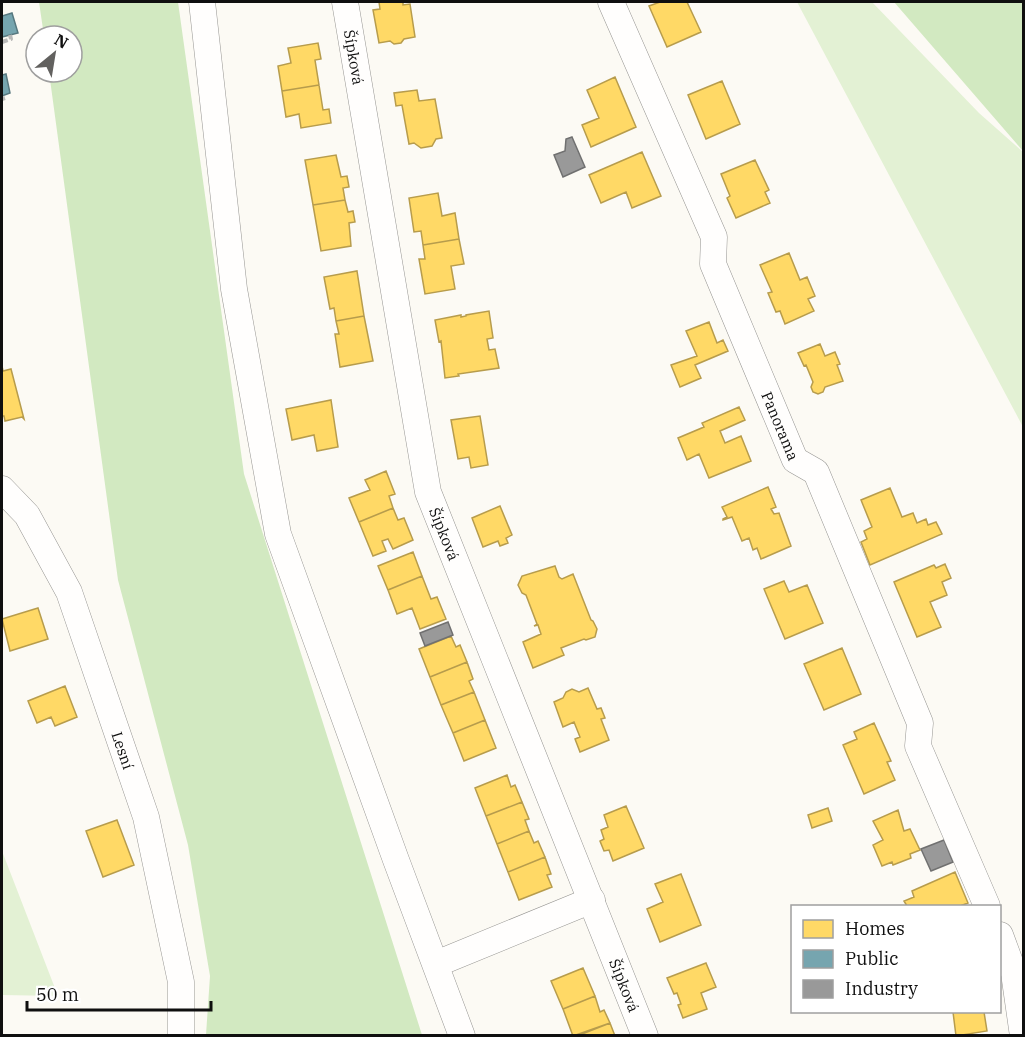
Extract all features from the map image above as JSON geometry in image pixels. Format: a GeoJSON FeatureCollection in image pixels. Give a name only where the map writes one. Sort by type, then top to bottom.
{"type":"FeatureCollection","features":[{"type":"Feature","properties":{"kind":"street"},"geometry":{"type":"LineString","coordinates":[[202,2],[234,289],[278,534],[462,1035]]}},
{"type":"Feature","properties":{"kind":"street","name":"Šípková"},"geometry":{"type":"LineString","coordinates":[[345,2],[428,492],[645,1035]]}},
{"type":"Feature","properties":{"kind":"street","name":"Panorama"},"geometry":{"type":"LineString","coordinates":[[611,2],[714,237],[712,264],[795,460],[816,472],[920,723],[918,746],[987,905]]}},
{"type":"Feature","properties":{"kind":"street","name":"Lesní"},"geometry":{"type":"LineString","coordinates":[[2,489],[27,515],[69,592],[146,817],[181,982],[181,1035]]}},
{"type":"Feature","properties":{"kind":"street"},"geometry":{"type":"LineString","coordinates":[[436,964],[592,900]]}},
{"type":"Feature","properties":{"kind":"street"},"geometry":{"type":"LineString","coordinates":[[1001,939],[1014,973],[1023,1035]]}},
{"type":"Feature","properties":{"kind":"path"},"geometry":{"type":"LineString","coordinates":[[2,42],[11,39],[10,35]]}},
{"type":"Feature","properties":{"kind":"green space"},"geometry":{"type":"Polygon","coordinates":[[[39,2],[178,2],[244,474],[422,1035],[206,1035],[210,976],[188,845],[118,580],[51,84],[84,84],[84,24],[42,24],[39,2]]]}},
{"type":"Feature","properties":{"kind":"green space"},"geometry":{"type":"Polygon","coordinates":[[[797,2],[872,2],[979,113],[1023,152],[1023,427],[797,2]]]}},
{"type":"Feature","properties":{"kind":"green space"},"geometry":{"type":"Polygon","coordinates":[[[894,2],[1023,2],[1023,151],[894,2]]]}},
{"type":"Feature","properties":{"kind":"green space"},"geometry":{"type":"Polygon","coordinates":[[[2,851],[58,996],[2,995],[2,851]]]}},
{"type":"Feature","properties":{"kind":"building: Homes"},"geometry":{"type":"Polygon","coordinates":[[[379,2],[410,4],[415,37],[404,39],[401,43],[394,44],[390,41],[379,43],[373,10],[380,9],[379,2]]]}},
{"type":"Feature","properties":{"kind":"building: Homes"},"geometry":{"type":"Polygon","coordinates":[[[660,2],[687,2],[701,32],[667,47],[649,6],[660,2]]]}},
{"type":"Feature","properties":{"kind":"building: Homes"},"geometry":{"type":"Polygon","coordinates":[[[318,43],[321,59],[315,60],[319,85],[282,91],[278,66],[291,63],[288,48],[318,43]]]}},
{"type":"Feature","properties":{"kind":"building: Homes"},"geometry":{"type":"Polygon","coordinates":[[[615,77],[636,127],[591,147],[582,125],[599,118],[587,90],[615,77]]]}},
{"type":"Feature","properties":{"kind":"building: Homes"},"geometry":{"type":"Polygon","coordinates":[[[722,81],[740,124],[706,139],[688,95],[722,81]]]}},
{"type":"Feature","properties":{"kind":"building: Homes"},"geometry":{"type":"Polygon","coordinates":[[[319,85],[323,110],[329,109],[331,123],[301,128],[299,114],[286,117],[282,91],[319,85]]]}},
{"type":"Feature","properties":{"kind":"building: Homes"},"geometry":{"type":"Polygon","coordinates":[[[417,90],[419,101],[435,99],[442,138],[436,139],[432,146],[421,148],[414,143],[409,144],[402,105],[396,106],[394,93],[417,90]]]}},
{"type":"Feature","properties":{"kind":"building: Homes"},"geometry":{"type":"Polygon","coordinates":[[[642,152],[661,196],[632,208],[626,192],[601,203],[589,175],[642,152]]]}},
{"type":"Feature","properties":{"kind":"building: Homes"},"geometry":{"type":"Polygon","coordinates":[[[336,155],[341,177],[347,176],[349,187],[343,188],[345,200],[313,205],[305,160],[336,155]]]}},
{"type":"Feature","properties":{"kind":"building: Homes"},"geometry":{"type":"Polygon","coordinates":[[[755,160],[769,190],[765,192],[770,203],[736,218],[727,198],[730,196],[721,174],[755,160]]]}},
{"type":"Feature","properties":{"kind":"building: Homes"},"geometry":{"type":"Polygon","coordinates":[[[438,193],[442,216],[455,213],[459,239],[423,245],[421,231],[414,232],[409,198],[438,193]]]}},
{"type":"Feature","properties":{"kind":"building: Homes"},"geometry":{"type":"Polygon","coordinates":[[[345,200],[348,212],[353,211],[355,222],[349,223],[351,246],[321,251],[313,205],[345,200]]]}},
{"type":"Feature","properties":{"kind":"building: Homes"},"geometry":{"type":"Polygon","coordinates":[[[459,239],[464,264],[451,266],[455,289],[425,294],[419,259],[425,259],[423,245],[459,239]]]}},
{"type":"Feature","properties":{"kind":"building: Homes"},"geometry":{"type":"Polygon","coordinates":[[[789,253],[800,280],[807,277],[815,296],[808,299],[814,311],[785,324],[780,311],[776,312],[768,293],[772,292],[760,265],[789,253]]]}},
{"type":"Feature","properties":{"kind":"building: Homes"},"geometry":{"type":"Polygon","coordinates":[[[357,271],[364,316],[336,321],[334,308],[330,309],[324,277],[357,271]]]}},
{"type":"Feature","properties":{"kind":"building: Homes"},"geometry":{"type":"Polygon","coordinates":[[[489,311],[493,338],[487,339],[489,350],[495,349],[499,368],[445,378],[441,341],[439,342],[435,320],[489,311]]]}},
{"type":"Feature","properties":{"kind":"building: Homes"},"geometry":{"type":"Polygon","coordinates":[[[364,316],[373,361],[340,367],[335,334],[339,334],[336,321],[364,316]]]}},
{"type":"Feature","properties":{"kind":"building: Homes"},"geometry":{"type":"Polygon","coordinates":[[[709,322],[717,343],[723,340],[728,351],[695,365],[701,378],[680,387],[671,365],[697,356],[686,331],[709,322]]]}},
{"type":"Feature","properties":{"kind":"building: Homes"},"geometry":{"type":"Polygon","coordinates":[[[820,344],[825,356],[835,352],[843,381],[825,387],[823,392],[818,394],[813,392],[811,387],[813,382],[798,353],[820,344]]]}},
{"type":"Feature","properties":{"kind":"building: Homes"},"geometry":{"type":"Polygon","coordinates":[[[2,366],[3,371],[11,369],[24,419],[22,417],[5,421],[2,416],[2,366]]]}},
{"type":"Feature","properties":{"kind":"building: Homes"},"geometry":{"type":"Polygon","coordinates":[[[331,400],[338,447],[317,451],[314,435],[292,440],[286,409],[331,400]]]}},
{"type":"Feature","properties":{"kind":"building: Homes"},"geometry":{"type":"Polygon","coordinates":[[[739,407],[745,420],[720,431],[725,443],[741,436],[751,461],[709,478],[699,454],[687,460],[678,438],[704,427],[702,423],[739,407]]]}},
{"type":"Feature","properties":{"kind":"building: Homes"},"geometry":{"type":"Polygon","coordinates":[[[480,416],[488,465],[471,468],[469,457],[458,459],[451,420],[480,416]]]}},
{"type":"Feature","properties":{"kind":"building: Homes"},"geometry":{"type":"Polygon","coordinates":[[[386,471],[395,494],[389,496],[393,508],[359,522],[349,498],[370,490],[365,480],[386,471]]]}},
{"type":"Feature","properties":{"kind":"building: Homes"},"geometry":{"type":"Polygon","coordinates":[[[768,487],[776,507],[771,509],[774,514],[779,513],[791,546],[761,559],[757,548],[753,550],[749,538],[742,541],[732,517],[723,520],[727,517],[722,507],[768,487]]]}},
{"type":"Feature","properties":{"kind":"building: Homes"},"geometry":{"type":"Polygon","coordinates":[[[890,488],[902,517],[913,513],[917,523],[926,519],[928,525],[936,522],[942,534],[870,565],[861,542],[867,539],[864,531],[872,527],[861,500],[890,488]]]}},
{"type":"Feature","properties":{"kind":"building: Homes"},"geometry":{"type":"Polygon","coordinates":[[[500,506],[512,535],[506,538],[508,543],[500,546],[498,541],[483,547],[472,518],[500,506]]]}},
{"type":"Feature","properties":{"kind":"building: Homes"},"geometry":{"type":"Polygon","coordinates":[[[393,508],[398,520],[404,518],[413,540],[393,549],[388,539],[382,541],[386,551],[373,556],[359,522],[393,508]]]}},
{"type":"Feature","properties":{"kind":"building: Homes"},"geometry":{"type":"Polygon","coordinates":[[[413,552],[422,576],[388,590],[378,566],[413,552]]]}},
{"type":"Feature","properties":{"kind":"building: Homes"},"geometry":{"type":"Polygon","coordinates":[[[945,564],[951,578],[942,582],[947,595],[930,602],[941,627],[917,637],[894,582],[934,565],[936,568],[945,564]]]}},
{"type":"Feature","properties":{"kind":"building: Homes"},"geometry":{"type":"Polygon","coordinates":[[[555,566],[562,579],[573,574],[591,620],[597,629],[595,637],[561,648],[564,655],[533,668],[523,642],[541,634],[538,625],[534,626],[537,624],[526,595],[522,593],[518,585],[522,576],[555,566]]]}},
{"type":"Feature","properties":{"kind":"building: Homes"},"geometry":{"type":"Polygon","coordinates":[[[422,576],[431,599],[437,597],[446,619],[420,629],[412,608],[397,614],[388,590],[422,576]]]}},
{"type":"Feature","properties":{"kind":"building: Homes"},"geometry":{"type":"Polygon","coordinates":[[[784,581],[789,592],[807,585],[823,623],[785,639],[764,589],[784,581]]]}},
{"type":"Feature","properties":{"kind":"building: Homes"},"geometry":{"type":"Polygon","coordinates":[[[38,608],[48,639],[10,651],[2,619],[38,608]]]}},
{"type":"Feature","properties":{"kind":"building: Homes"},"geometry":{"type":"Polygon","coordinates":[[[451,636],[456,647],[460,645],[467,662],[430,677],[419,649],[451,636]]]}},
{"type":"Feature","properties":{"kind":"building: Homes"},"geometry":{"type":"Polygon","coordinates":[[[842,648],[861,694],[824,710],[804,664],[842,648]]]}},
{"type":"Feature","properties":{"kind":"building: Homes"},"geometry":{"type":"Polygon","coordinates":[[[467,662],[473,679],[469,681],[474,692],[441,705],[430,677],[467,662]]]}},
{"type":"Feature","properties":{"kind":"building: Homes"},"geometry":{"type":"Polygon","coordinates":[[[65,686],[77,717],[55,726],[51,717],[37,723],[28,701],[65,686]]]}},
{"type":"Feature","properties":{"kind":"building: Homes"},"geometry":{"type":"Polygon","coordinates":[[[588,688],[597,709],[601,708],[605,718],[601,719],[609,740],[580,752],[575,739],[580,737],[574,722],[563,727],[554,702],[563,698],[566,692],[572,689],[579,692],[588,688]]]}},
{"type":"Feature","properties":{"kind":"building: Homes"},"geometry":{"type":"Polygon","coordinates":[[[474,692],[485,720],[453,733],[441,705],[474,692]]]}},
{"type":"Feature","properties":{"kind":"building: Homes"},"geometry":{"type":"Polygon","coordinates":[[[485,720],[496,748],[464,761],[453,733],[485,720]]]}},
{"type":"Feature","properties":{"kind":"building: Homes"},"geometry":{"type":"Polygon","coordinates":[[[874,723],[891,761],[887,762],[895,780],[864,794],[843,745],[857,739],[854,732],[874,723]]]}},
{"type":"Feature","properties":{"kind":"building: Homes"},"geometry":{"type":"Polygon","coordinates":[[[507,775],[511,787],[515,785],[522,802],[486,816],[475,788],[507,775]]]}},
{"type":"Feature","properties":{"kind":"building: Homes"},"geometry":{"type":"Polygon","coordinates":[[[522,802],[529,819],[525,820],[529,831],[497,844],[486,816],[522,802]]]}},
{"type":"Feature","properties":{"kind":"building: Homes"},"geometry":{"type":"Polygon","coordinates":[[[626,806],[644,848],[613,861],[609,850],[604,851],[600,841],[604,839],[601,830],[608,827],[604,815],[626,806]]]}},
{"type":"Feature","properties":{"kind":"building: Homes"},"geometry":{"type":"Polygon","coordinates":[[[828,808],[832,821],[812,828],[808,815],[828,808]]]}},
{"type":"Feature","properties":{"kind":"building: Homes"},"geometry":{"type":"Polygon","coordinates":[[[898,810],[904,831],[910,829],[920,850],[910,854],[911,858],[893,865],[892,862],[882,866],[873,845],[883,840],[873,821],[898,810]]]}},
{"type":"Feature","properties":{"kind":"building: Homes"},"geometry":{"type":"Polygon","coordinates":[[[117,820],[134,865],[103,877],[86,831],[117,820]]]}},
{"type":"Feature","properties":{"kind":"building: Homes"},"geometry":{"type":"Polygon","coordinates":[[[529,831],[534,843],[538,841],[545,857],[508,872],[497,844],[529,831]]]}},
{"type":"Feature","properties":{"kind":"building: Homes"},"geometry":{"type":"Polygon","coordinates":[[[545,857],[551,874],[547,875],[552,887],[519,900],[508,872],[545,857]]]}},
{"type":"Feature","properties":{"kind":"building: Homes"},"geometry":{"type":"Polygon","coordinates":[[[955,872],[968,903],[963,905],[906,905],[904,901],[914,897],[912,891],[955,872]]]}},
{"type":"Feature","properties":{"kind":"building: Homes"},"geometry":{"type":"Polygon","coordinates":[[[681,874],[701,925],[660,942],[647,909],[663,902],[655,884],[681,874]]]}},
{"type":"Feature","properties":{"kind":"building: Homes"},"geometry":{"type":"Polygon","coordinates":[[[706,963],[716,987],[701,993],[707,1009],[683,1018],[678,1005],[681,1004],[677,993],[674,994],[667,978],[706,963]]]}},
{"type":"Feature","properties":{"kind":"building: Homes"},"geometry":{"type":"Polygon","coordinates":[[[583,968],[595,996],[563,1009],[551,981],[583,968]]]}},
{"type":"Feature","properties":{"kind":"building: Homes"},"geometry":{"type":"Polygon","coordinates":[[[595,996],[600,1012],[604,1010],[610,1023],[573,1036],[563,1009],[595,996]]]}},
{"type":"Feature","properties":{"kind":"building: Homes"},"geometry":{"type":"Polygon","coordinates":[[[953,1013],[984,1013],[987,1031],[956,1036],[953,1013]]]}},
{"type":"Feature","properties":{"kind":"building: Homes"},"geometry":{"type":"Polygon","coordinates":[[[610,1023],[615,1036],[577,1036],[610,1023]]]}},
{"type":"Feature","properties":{"kind":"building: Public"},"geometry":{"type":"Polygon","coordinates":[[[12,13],[18,33],[2,37],[2,16],[12,13]]]}},
{"type":"Feature","properties":{"kind":"building: Public"},"geometry":{"type":"Polygon","coordinates":[[[6,74],[10,93],[2,96],[2,75],[6,74]]]}},
{"type":"Feature","properties":{"kind":"building: Industry"},"geometry":{"type":"Polygon","coordinates":[[[572,137],[585,167],[563,177],[554,155],[565,151],[566,139],[572,137]]]}},
{"type":"Feature","properties":{"kind":"building: Industry"},"geometry":{"type":"Polygon","coordinates":[[[448,622],[453,635],[425,646],[420,633],[448,622]]]}},
{"type":"Feature","properties":{"kind":"building: Industry"},"geometry":{"type":"Polygon","coordinates":[[[944,840],[953,862],[931,871],[921,849],[944,840]]]}}]}
